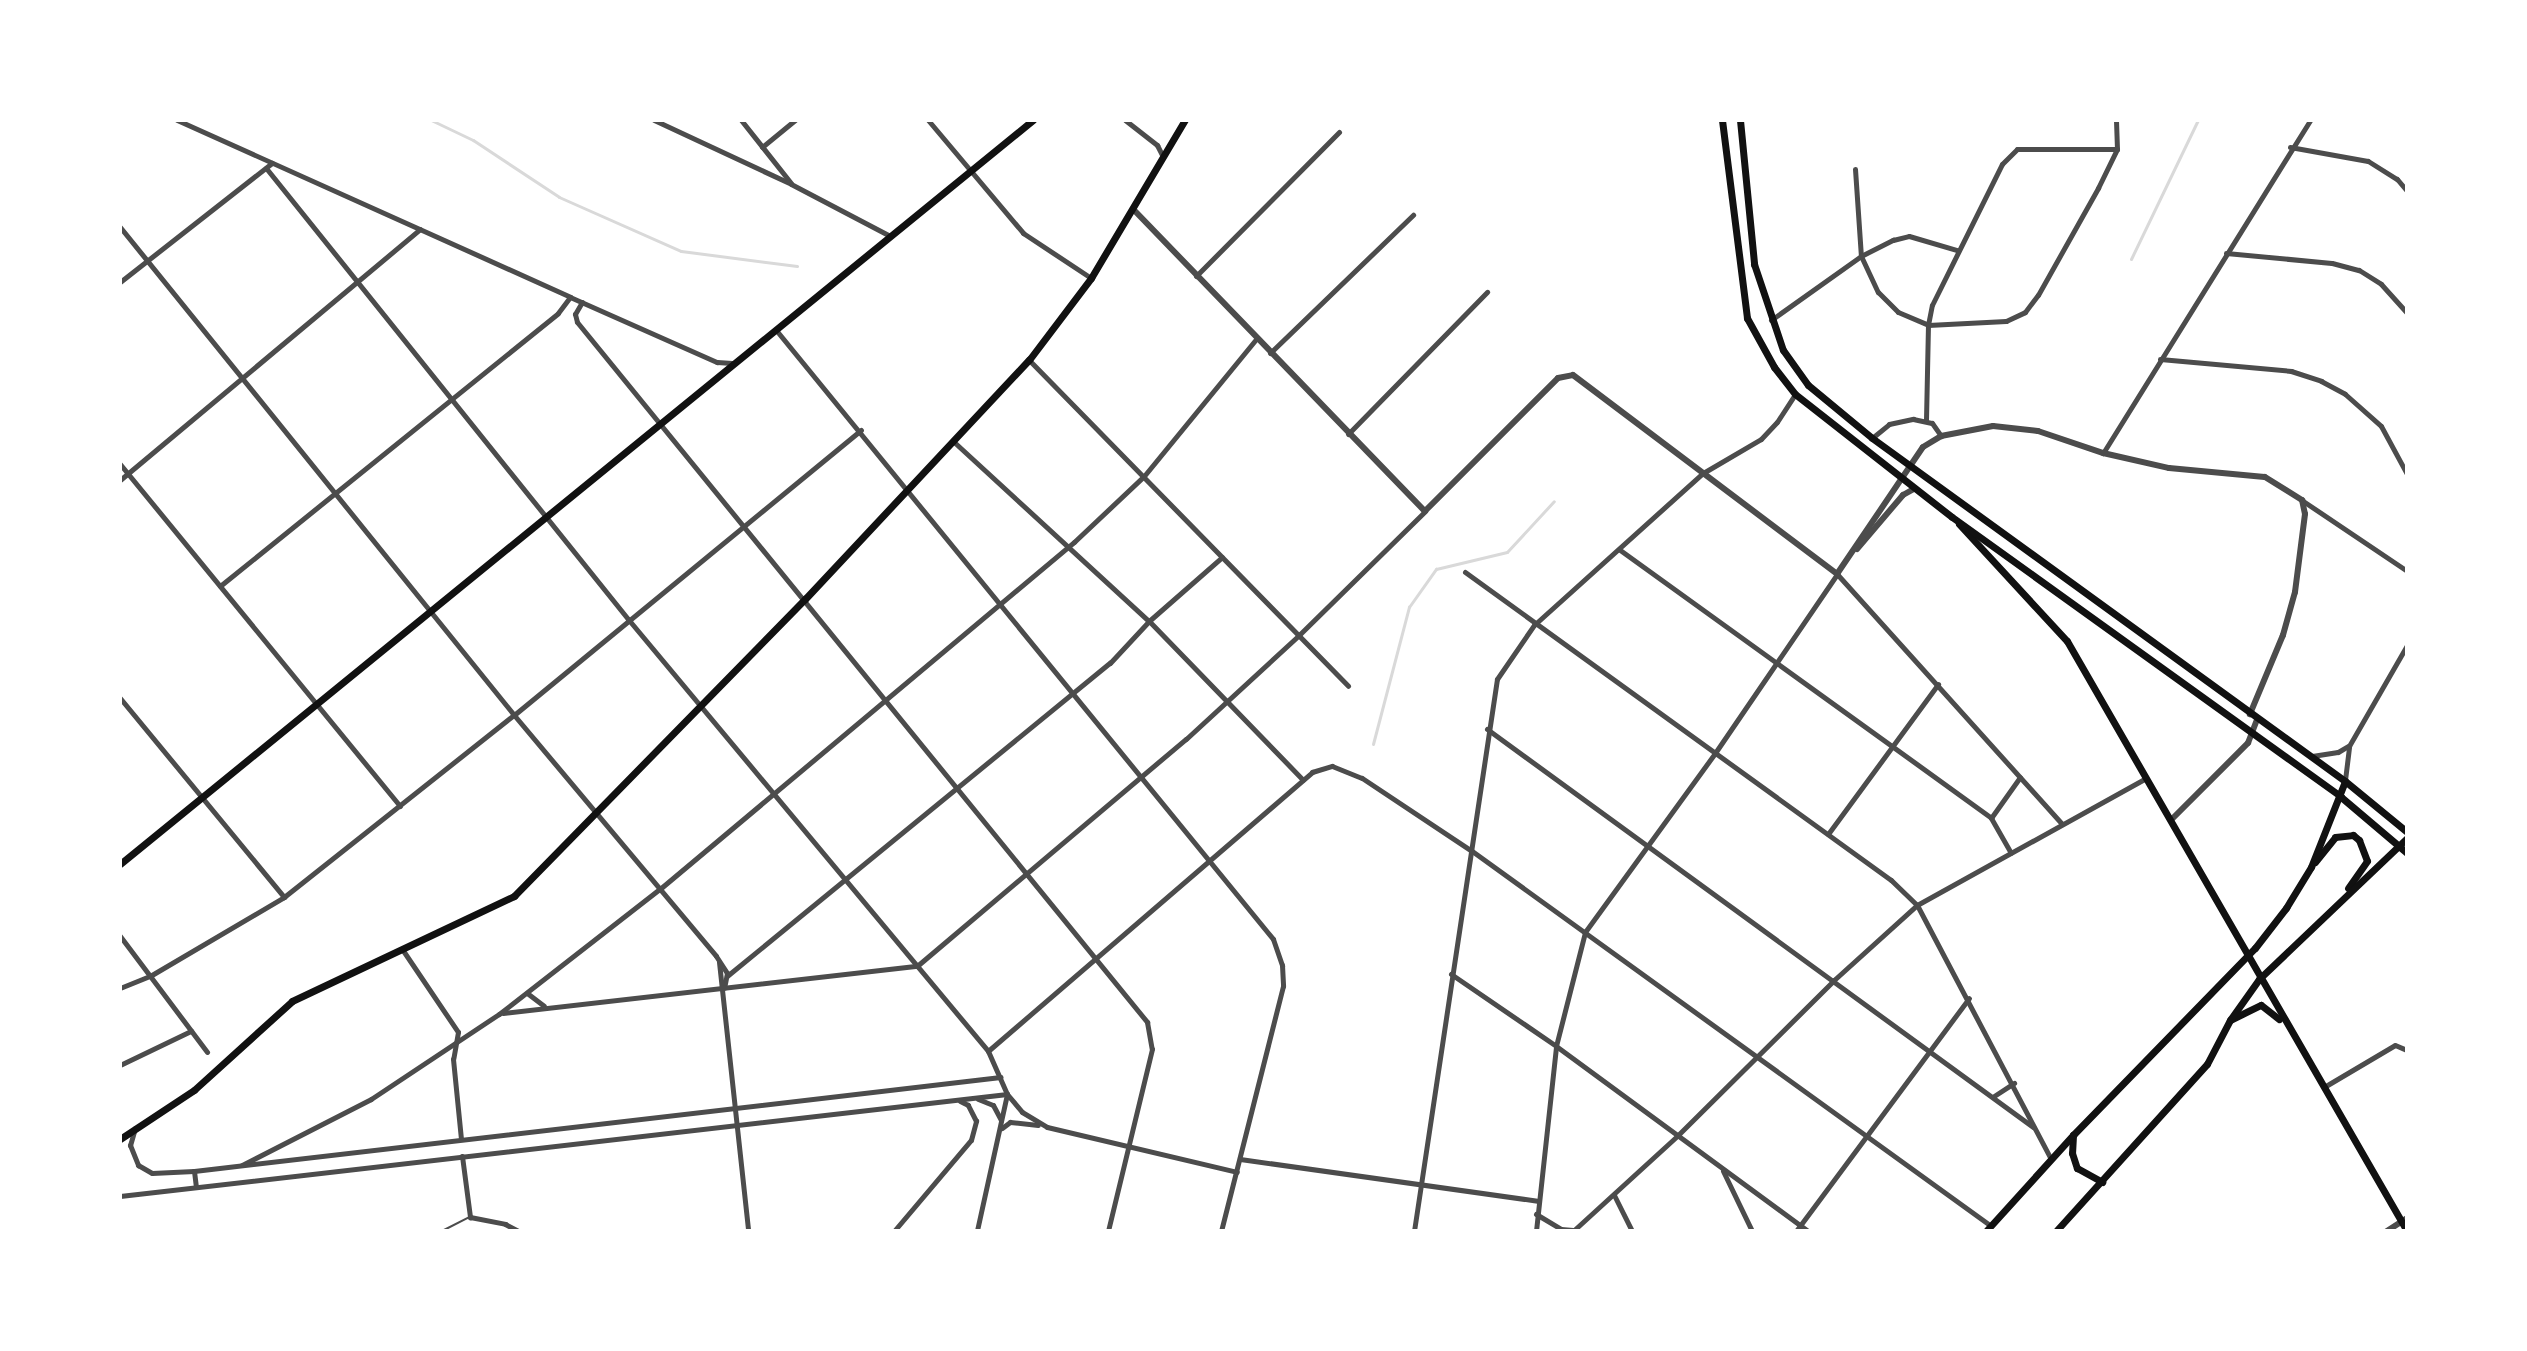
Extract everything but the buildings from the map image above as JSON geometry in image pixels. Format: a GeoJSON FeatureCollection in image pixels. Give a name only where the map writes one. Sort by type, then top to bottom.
{"type":"FeatureCollection","features":[{"type":"Feature","properties":{"kind":"main road"},"geometry":{"type":"LineString","coordinates":[[120,864],[1033,120]]}},
{"type":"Feature","properties":{"kind":"main road"},"geometry":{"type":"LineString","coordinates":[[120,1139],[194,1090],[292,1001],[514,896],[805,599],[1029,360],[1091,278],[1185,120]]}},
{"type":"Feature","properties":{"kind":"main road"},"geometry":{"type":"LineString","coordinates":[[1722,120],[1747,318],[1774,367],[1795,394],[1914,489],[2341,797],[2407,853]]}},
{"type":"Feature","properties":{"kind":"main road"},"geometry":{"type":"LineString","coordinates":[[1740,120],[1754,264],[1783,350],[1808,385],[1872,438],[2345,781],[2407,835],[2259,979],[2230,1020],[2207,1064],[2056,1231]]}},
{"type":"Feature","properties":{"kind":"main road"},"geometry":{"type":"LineString","coordinates":[[1952,517],[2067,641],[2284,1023],[2404,1220],[2407,1231]]}},
{"type":"Feature","properties":{"kind":"main road"},"geometry":{"type":"LineString","coordinates":[[1990,1229],[2073,1135],[2247,956],[2286,908],[2311,867],[2345,781]]}},
{"type":"Feature","properties":{"kind":"main road"},"geometry":{"type":"LineString","coordinates":[[2283,955],[2290,944],[2357,879],[2367,861],[2367,854],[2359,840],[2339,835],[2311,867]]}},
{"type":"Feature","properties":{"kind":"main road"},"geometry":{"type":"LineString","coordinates":[[2230,1020],[2261,1005],[2284,1023]]}},
{"type":"Feature","properties":{"kind":"main road"},"geometry":{"type":"LineString","coordinates":[[2073,1135],[2072,1153],[2077,1168],[2102,1182]]}},
{"type":"Feature","properties":{"kind":"street"},"geometry":{"type":"LineString","coordinates":[[177,120],[717,362],[733,363]]}},
{"type":"Feature","properties":{"kind":"street"},"geometry":{"type":"LineString","coordinates":[[654,120],[791,184],[891,236]]}},
{"type":"Feature","properties":{"kind":"street"},"geometry":{"type":"LineString","coordinates":[[741,120],[791,184]]}},
{"type":"Feature","properties":{"kind":"street"},"geometry":{"type":"LineString","coordinates":[[762,147],[795,120]]}},
{"type":"Feature","properties":{"kind":"street"},"geometry":{"type":"LineString","coordinates":[[928,120],[1023,233],[1091,278]]}},
{"type":"Feature","properties":{"kind":"street"},"geometry":{"type":"LineString","coordinates":[[1125,120],[1157,145],[1163,158]]}},
{"type":"Feature","properties":{"kind":"street"},"geometry":{"type":"LineString","coordinates":[[1855,169],[1861,256],[1878,292],[1898,312],[1928,325],[2006,321],[2025,312],[2038,295],[2117,149],[2116,120]]}},
{"type":"Feature","properties":{"kind":"street"},"geometry":{"type":"LineString","coordinates":[[2103,453],[2290,147],[2310,120]]}},
{"type":"Feature","properties":{"kind":"street"},"geometry":{"type":"LineString","coordinates":[[1195,277],[1339,132]]}},
{"type":"Feature","properties":{"kind":"street"},"geometry":{"type":"LineString","coordinates":[[2290,147],[2368,161],[2397,179],[2407,191]]}},
{"type":"Feature","properties":{"kind":"street"},"geometry":{"type":"LineString","coordinates":[[1941,436],[1926,420],[1928,325],[1932,305],[2002,164],[2017,149],[2117,149]]}},
{"type":"Feature","properties":{"kind":"street"},"geometry":{"type":"LineString","coordinates":[[766,172],[775,162]]}},
{"type":"Feature","properties":{"kind":"street"},"geometry":{"type":"LineString","coordinates":[[120,282],[272,163]]}},
{"type":"Feature","properties":{"kind":"street"},"geometry":{"type":"LineString","coordinates":[[266,168],[628,619],[988,1051],[1007,1094],[1022,1112],[1047,1127]]}},
{"type":"Feature","properties":{"kind":"street"},"geometry":{"type":"LineString","coordinates":[[1133,209],[1195,277],[1425,511]]}},
{"type":"Feature","properties":{"kind":"street"},"geometry":{"type":"LineString","coordinates":[[1269,353],[1413,215]]}},
{"type":"Feature","properties":{"kind":"street"},"geometry":{"type":"LineString","coordinates":[[120,227],[514,715],[726,968],[724,988]]}},
{"type":"Feature","properties":{"kind":"street"},"geometry":{"type":"LineString","coordinates":[[120,480],[420,229]]}},
{"type":"Feature","properties":{"kind":"street"},"geometry":{"type":"LineString","coordinates":[[1771,321],[1861,256],[1893,240],[1909,236],[1957,250]]}},
{"type":"Feature","properties":{"kind":"street"},"geometry":{"type":"LineString","coordinates":[[2226,253],[2332,263],[2359,270],[2381,284],[2407,313]]}},
{"type":"Feature","properties":{"kind":"street"},"geometry":{"type":"LineString","coordinates":[[1348,434],[1487,292]]}},
{"type":"Feature","properties":{"kind":"street"},"geometry":{"type":"LineString","coordinates":[[220,586],[558,313],[570,297]]}},
{"type":"Feature","properties":{"kind":"street"},"geometry":{"type":"LineString","coordinates":[[577,322],[575,314],[582,302]]}},
{"type":"Feature","properties":{"kind":"street"},"geometry":{"type":"LineString","coordinates":[[558,313],[567,312],[577,322],[661,421],[1141,1012],[1152,1041],[1108,1231]]}},
{"type":"Feature","properties":{"kind":"street"},"geometry":{"type":"LineString","coordinates":[[776,330],[861,430],[1273,939],[1282,965],[1283,986],[1221,1231]]}},
{"type":"Feature","properties":{"kind":"street"},"geometry":{"type":"LineString","coordinates":[[242,1165],[371,1099],[499,1014],[661,888],[1068,547],[1144,476],[1256,339]]}},
{"type":"Feature","properties":{"kind":"street"},"geometry":{"type":"LineString","coordinates":[[2160,359],[2291,371],[2321,381],[2345,394],[2381,426],[2407,474]]}},
{"type":"Feature","properties":{"kind":"street"},"geometry":{"type":"LineString","coordinates":[[1029,360],[1348,686]]}},
{"type":"Feature","properties":{"kind":"street"},"geometry":{"type":"LineString","coordinates":[[499,1014],[917,966],[1142,776],[1299,635],[1558,378],[1573,375],[1837,574],[2061,823]]}},
{"type":"Feature","properties":{"kind":"street"},"geometry":{"type":"LineString","coordinates":[[1414,1231],[1472,851],[1487,729],[1497,679],[1534,625],[1703,473],[1761,439],[1777,422],[1795,394]]}},
{"type":"Feature","properties":{"kind":"street"},"geometry":{"type":"LineString","coordinates":[[1872,438],[1898,421],[1926,420]]}},
{"type":"Feature","properties":{"kind":"street"},"geometry":{"type":"LineString","coordinates":[[1536,1231],[1556,1046],[1585,932],[1715,753],[1928,441],[1993,426],[2038,431],[2103,453],[2169,468],[2265,477],[2407,571]]}},
{"type":"Feature","properties":{"kind":"street"},"geometry":{"type":"LineString","coordinates":[[120,988],[150,976],[284,897],[514,715],[861,430]]}},
{"type":"Feature","properties":{"kind":"street"},"geometry":{"type":"LineString","coordinates":[[954,442],[1149,621],[1303,780]]}},
{"type":"Feature","properties":{"kind":"street"},"geometry":{"type":"LineString","coordinates":[[120,464],[400,806]]}},
{"type":"Feature","properties":{"kind":"street"},"geometry":{"type":"LineString","coordinates":[[1837,574],[1903,495],[1914,489]]}},
{"type":"Feature","properties":{"kind":"street"},"geometry":{"type":"LineString","coordinates":[[2250,714],[2283,635],[2295,592],[2305,514],[2302,500]]}},
{"type":"Feature","properties":{"kind":"street"},"geometry":{"type":"LineString","coordinates":[[1620,550],[1991,818],[2011,853]]}},
{"type":"Feature","properties":{"kind":"street"},"geometry":{"type":"LineString","coordinates":[[727,976],[1110,663],[1149,621],[1222,557]]}},
{"type":"Feature","properties":{"kind":"street"},"geometry":{"type":"LineString","coordinates":[[1465,572],[1534,625],[1891,880],[1917,905],[2014,1083],[2051,1159]]}},
{"type":"Feature","properties":{"kind":"street"},"geometry":{"type":"LineString","coordinates":[[2345,781],[2349,746],[2407,645]]}},
{"type":"Feature","properties":{"kind":"street"},"geometry":{"type":"LineString","coordinates":[[1828,834],[1938,684]]}},
{"type":"Feature","properties":{"kind":"street"},"geometry":{"type":"LineString","coordinates":[[120,698],[284,897]]}},
{"type":"Feature","properties":{"kind":"street"},"geometry":{"type":"LineString","coordinates":[[2171,820],[2254,734],[2257,719]]}},
{"type":"Feature","properties":{"kind":"street"},"geometry":{"type":"LineString","coordinates":[[1487,729],[2035,1128]]}},
{"type":"Feature","properties":{"kind":"street"},"geometry":{"type":"LineString","coordinates":[[2310,756],[2338,752],[2349,746]]}},
{"type":"Feature","properties":{"kind":"street"},"geometry":{"type":"LineString","coordinates":[[988,1051],[1303,780],[1322,767],[1332,766],[1362,778],[1472,851],[1868,1137],[1990,1229]]}},
{"type":"Feature","properties":{"kind":"street"},"geometry":{"type":"LineString","coordinates":[[1991,818],[2020,777]]}},
{"type":"Feature","properties":{"kind":"street"},"geometry":{"type":"LineString","coordinates":[[1536,1214],[1561,1229],[1573,1231],[1678,1135],[1834,980],[1917,905],[2146,778]]}},
{"type":"Feature","properties":{"kind":"street"},"geometry":{"type":"LineString","coordinates":[[120,936],[207,1052]]}},
{"type":"Feature","properties":{"kind":"street"},"geometry":{"type":"LineString","coordinates":[[402,949],[458,1032],[453,1059],[461,1139]]}},
{"type":"Feature","properties":{"kind":"street"},"geometry":{"type":"LineString","coordinates":[[716,956],[724,988],[748,1231]]}},
{"type":"Feature","properties":{"kind":"street"},"geometry":{"type":"LineString","coordinates":[[1451,974],[1556,1046],[1721,1166],[1799,1228],[1808,1231]]}},
{"type":"Feature","properties":{"kind":"street"},"geometry":{"type":"LineString","coordinates":[[527,993],[535,1002],[549,1007]]}},
{"type":"Feature","properties":{"kind":"street"},"geometry":{"type":"LineString","coordinates":[[1799,1228],[1969,998]]}},
{"type":"Feature","properties":{"kind":"street"},"geometry":{"type":"LineString","coordinates":[[120,1065],[191,1031]]}},
{"type":"Feature","properties":{"kind":"street"},"geometry":{"type":"LineString","coordinates":[[2324,1087],[2395,1045],[2407,1050]]}},
{"type":"Feature","properties":{"kind":"street"},"geometry":{"type":"LineString","coordinates":[[135,1127],[130,1145],[138,1165],[152,1173],[194,1171],[1001,1077]]}},
{"type":"Feature","properties":{"kind":"street"},"geometry":{"type":"LineString","coordinates":[[1994,1096],[2014,1083]]}},
{"type":"Feature","properties":{"kind":"street"},"geometry":{"type":"LineString","coordinates":[[120,1196],[1007,1094]]}},
{"type":"Feature","properties":{"kind":"street"},"geometry":{"type":"LineString","coordinates":[[977,1231],[1007,1094]]}},
{"type":"Feature","properties":{"kind":"street"},"geometry":{"type":"LineString","coordinates":[[969,1098],[993,1105],[1000,1113],[1001,1129]]}},
{"type":"Feature","properties":{"kind":"street"},"geometry":{"type":"LineString","coordinates":[[894,1231],[971,1140],[976,1121],[973,1111],[955,1099]]}},
{"type":"Feature","properties":{"kind":"street"},"geometry":{"type":"LineString","coordinates":[[1001,1129],[1014,1122],[1047,1127],[1237,1172]]}},
{"type":"Feature","properties":{"kind":"street"},"geometry":{"type":"LineString","coordinates":[[462,1156],[470,1217],[505,1224],[518,1231]]}},
{"type":"Feature","properties":{"kind":"street"},"geometry":{"type":"LineString","coordinates":[[1240,1159],[1537,1201]]}},
{"type":"Feature","properties":{"kind":"street"},"geometry":{"type":"LineString","coordinates":[[1721,1166],[1752,1231]]}},
{"type":"Feature","properties":{"kind":"street"},"geometry":{"type":"LineString","coordinates":[[194,1171],[196,1187]]}},
{"type":"Feature","properties":{"kind":"street"},"geometry":{"type":"LineString","coordinates":[[1736,1196],[1741,1188],[1749,1187]]}},
{"type":"Feature","properties":{"kind":"street"},"geometry":{"type":"LineString","coordinates":[[1614,1195],[1632,1231]]}},
{"type":"Feature","properties":{"kind":"street"},"geometry":{"type":"LineString","coordinates":[[2387,1231],[2404,1220]]}},
{"type":"Feature","properties":{"kind":"street"},"geometry":{"type":"LineString","coordinates":[[823,1231],[868,1231]]}},
{"type":"Feature","properties":{"kind":"lane"},"geometry":{"type":"LineString","coordinates":[[442,1231],[470,1217]]}},
{"type":"Feature","properties":{"kind":"waterway"},"geometry":{"type":"LineString","coordinates":[[431,120],[473,140],[559,197],[681,251],[797,266]]}},
{"type":"Feature","properties":{"kind":"waterway"},"geometry":{"type":"LineString","coordinates":[[2131,259],[2198,120]]}},
{"type":"Feature","properties":{"kind":"waterway"},"geometry":{"type":"LineString","coordinates":[[1373,744],[1409,607],[1436,569],[1507,552],[1554,501]]}}]}
